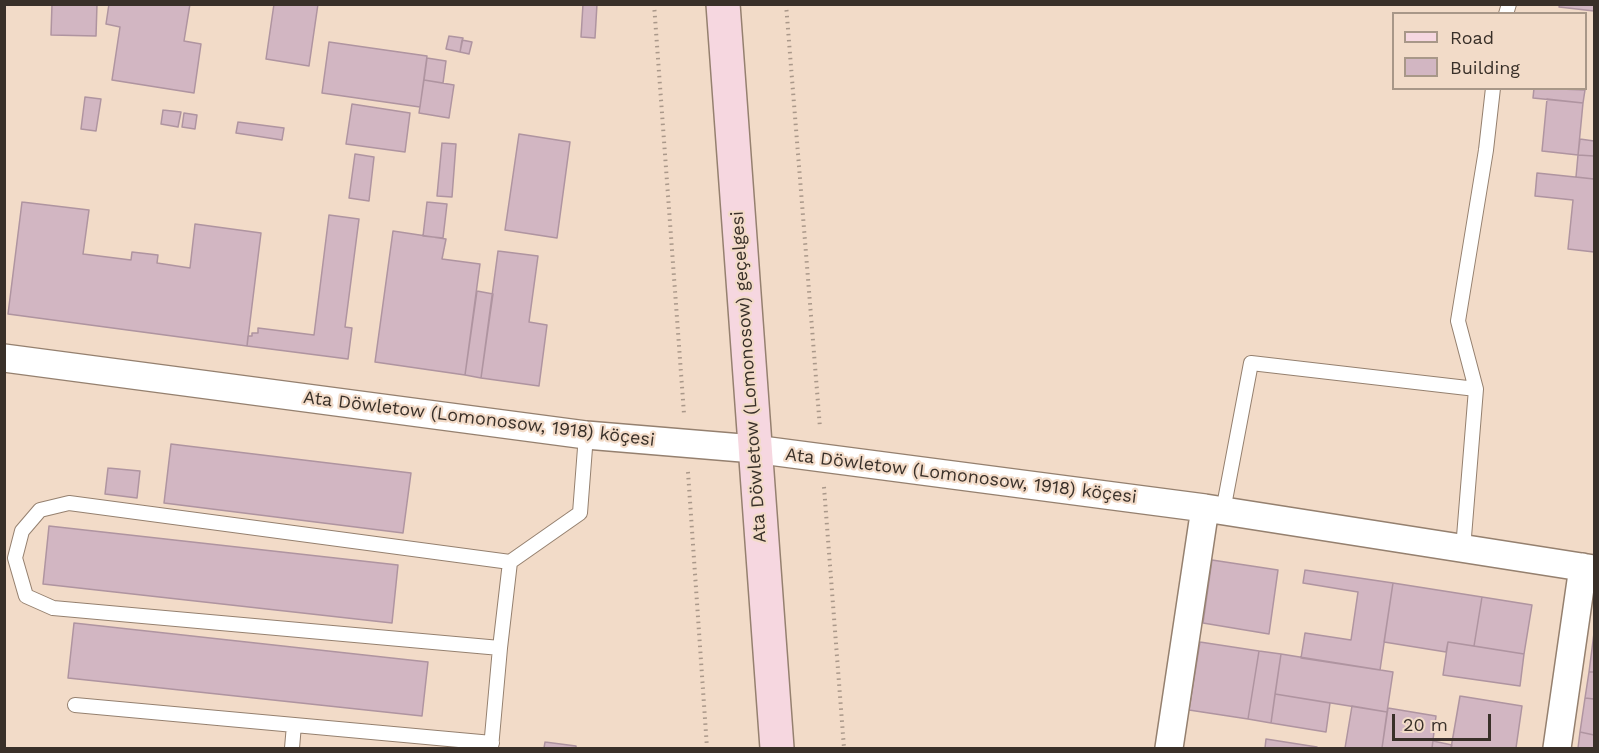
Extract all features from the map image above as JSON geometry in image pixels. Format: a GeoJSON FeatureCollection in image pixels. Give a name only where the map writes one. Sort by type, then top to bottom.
{"type":"FeatureCollection","features":[{"type":"Feature","properties":{"kind":"street","name":"Ata Döwletow (Lomonosow) geçelgesi"},"geometry":{"type":"LineString","coordinates":[[723,4],[777,748]]}},
{"type":"Feature","properties":{"kind":"street","name":"Ata Döwletow (Lomonosow, 1918) köçesi"},"geometry":{"type":"LineString","coordinates":[[4,358],[586,435],[754,449],[1214,509],[1589,568]]}},
{"type":"Feature","properties":{"kind":"street"},"geometry":{"type":"LineString","coordinates":[[1169,748],[1214,509]]}},
{"type":"Feature","properties":{"kind":"street"},"geometry":{"type":"LineString","coordinates":[[1557,748],[1589,568]]}},
{"type":"Feature","properties":{"kind":"lane"},"geometry":{"type":"LineString","coordinates":[[1463,549],[1476,389],[1458,321],[1486,150],[1493,90]]}},
{"type":"Feature","properties":{"kind":"lane"},"geometry":{"type":"LineString","coordinates":[[1214,509],[1251,363],[1476,389]]}},
{"type":"Feature","properties":{"kind":"lane"},"geometry":{"type":"LineString","coordinates":[[500,648],[53,608],[26,596],[15,558],[22,531],[40,510],[69,503],[510,562],[580,513],[586,435]]}},
{"type":"Feature","properties":{"kind":"lane"},"geometry":{"type":"LineString","coordinates":[[75,705],[294,725],[400,742],[492,746],[510,562]]}},
{"type":"Feature","properties":{"kind":"lane"},"geometry":{"type":"LineString","coordinates":[[292,748],[294,725]]}},
{"type":"Feature","properties":{"kind":"path"},"geometry":{"type":"LineString","coordinates":[[654,4],[707,748]]}},
{"type":"Feature","properties":{"kind":"path"},"geometry":{"type":"LineString","coordinates":[[786,4],[844,748]]}},
{"type":"Feature","properties":{"kind":"building"},"geometry":{"type":"Polygon","coordinates":[[[52,4],[97,4],[96,36],[51,35],[52,4]]]}},
{"type":"Feature","properties":{"kind":"building"},"geometry":{"type":"Polygon","coordinates":[[[109,4],[190,4],[184,41],[201,44],[194,93],[112,80],[120,27],[106,24],[109,4]]]}},
{"type":"Feature","properties":{"kind":"building"},"geometry":{"type":"Polygon","coordinates":[[[274,4],[318,4],[309,66],[266,59],[274,4]]]}},
{"type":"Feature","properties":{"kind":"building"},"geometry":{"type":"Polygon","coordinates":[[[583,4],[597,4],[595,38],[581,37],[583,4]]]}},
{"type":"Feature","properties":{"kind":"building"},"geometry":{"type":"Polygon","coordinates":[[[1560,4],[1594,4],[1594,11],[1559,7],[1560,4]]]}},
{"type":"Feature","properties":{"kind":"building"},"geometry":{"type":"Polygon","coordinates":[[[449,36],[463,38],[460,52],[446,49],[449,36]]]}},
{"type":"Feature","properties":{"kind":"building"},"geometry":{"type":"Polygon","coordinates":[[[462,40],[472,42],[469,54],[460,52],[462,40]]]}},
{"type":"Feature","properties":{"kind":"building"},"geometry":{"type":"Polygon","coordinates":[[[329,42],[427,56],[420,107],[322,93],[329,42]]]}},
{"type":"Feature","properties":{"kind":"building"},"geometry":{"type":"Polygon","coordinates":[[[427,58],[446,61],[443,83],[424,80],[427,58]]]}},
{"type":"Feature","properties":{"kind":"building"},"geometry":{"type":"Polygon","coordinates":[[[424,80],[454,85],[449,118],[419,113],[424,80]]]}},
{"type":"Feature","properties":{"kind":"building"},"geometry":{"type":"Polygon","coordinates":[[[1534,90],[1585,90],[1583,103],[1533,98],[1534,90]]]}},
{"type":"Feature","properties":{"kind":"building"},"geometry":{"type":"Polygon","coordinates":[[[85,97],[101,99],[96,131],[81,129],[85,97]]]}},
{"type":"Feature","properties":{"kind":"building"},"geometry":{"type":"Polygon","coordinates":[[[1547,99],[1583,103],[1578,155],[1542,151],[1547,99]]]}},
{"type":"Feature","properties":{"kind":"building"},"geometry":{"type":"Polygon","coordinates":[[[352,104],[410,113],[405,152],[346,144],[352,104]]]}},
{"type":"Feature","properties":{"kind":"building"},"geometry":{"type":"Polygon","coordinates":[[[163,110],[181,112],[178,127],[161,124],[163,110]]]}},
{"type":"Feature","properties":{"kind":"building"},"geometry":{"type":"Polygon","coordinates":[[[184,113],[197,115],[195,129],[182,127],[184,113]]]}},
{"type":"Feature","properties":{"kind":"building"},"geometry":{"type":"Polygon","coordinates":[[[238,122],[284,128],[282,140],[236,133],[238,122]]]}},
{"type":"Feature","properties":{"kind":"building"},"geometry":{"type":"Polygon","coordinates":[[[519,134],[570,142],[557,238],[505,230],[519,134]]]}},
{"type":"Feature","properties":{"kind":"building"},"geometry":{"type":"Polygon","coordinates":[[[1580,139],[1594,141],[1594,156],[1578,155],[1580,139]]]}},
{"type":"Feature","properties":{"kind":"building"},"geometry":{"type":"Polygon","coordinates":[[[442,143],[456,144],[452,197],[437,196],[442,143]]]}},
{"type":"Feature","properties":{"kind":"building"},"geometry":{"type":"Polygon","coordinates":[[[355,154],[374,157],[369,201],[349,198],[355,154]]]}},
{"type":"Feature","properties":{"kind":"building"},"geometry":{"type":"Polygon","coordinates":[[[1578,155],[1594,156],[1594,179],[1576,177],[1578,155]]]}},
{"type":"Feature","properties":{"kind":"building"},"geometry":{"type":"Polygon","coordinates":[[[1537,173],[1594,179],[1594,252],[1568,249],[1573,200],[1535,196],[1537,173]]]}},
{"type":"Feature","properties":{"kind":"building"},"geometry":{"type":"Polygon","coordinates":[[[22,202],[89,210],[83,254],[131,260],[132,252],[158,255],[157,263],[190,268],[195,224],[261,233],[247,346],[8,314],[22,202]]]}},
{"type":"Feature","properties":{"kind":"building"},"geometry":{"type":"Polygon","coordinates":[[[427,202],[447,204],[443,238],[423,236],[427,202]]]}},
{"type":"Feature","properties":{"kind":"building"},"geometry":{"type":"Polygon","coordinates":[[[329,215],[359,219],[345,327],[352,328],[348,359],[247,346],[248,336],[258,333],[258,328],[314,335],[329,215]]]}},
{"type":"Feature","properties":{"kind":"building"},"geometry":{"type":"Polygon","coordinates":[[[393,231],[446,239],[442,259],[480,264],[465,375],[375,362],[393,231]]]}},
{"type":"Feature","properties":{"kind":"building"},"geometry":{"type":"Polygon","coordinates":[[[498,251],[538,256],[529,322],[547,325],[539,386],[481,378],[498,251]]]}},
{"type":"Feature","properties":{"kind":"building"},"geometry":{"type":"Polygon","coordinates":[[[477,291],[493,294],[481,378],[465,375],[477,291]]]}},
{"type":"Feature","properties":{"kind":"building"},"geometry":{"type":"Polygon","coordinates":[[[171,444],[411,473],[403,533],[164,503],[171,444]]]}},
{"type":"Feature","properties":{"kind":"building"},"geometry":{"type":"Polygon","coordinates":[[[108,468],[140,471],[137,498],[105,494],[108,468]]]}},
{"type":"Feature","properties":{"kind":"building"},"geometry":{"type":"Polygon","coordinates":[[[49,526],[398,565],[392,623],[43,584],[49,526]]]}},
{"type":"Feature","properties":{"kind":"building"},"geometry":{"type":"Polygon","coordinates":[[[1212,560],[1278,570],[1269,634],[1203,623],[1212,560]]]}},
{"type":"Feature","properties":{"kind":"building"},"geometry":{"type":"Polygon","coordinates":[[[1305,570],[1393,583],[1380,670],[1301,658],[1305,633],[1351,640],[1358,592],[1303,583],[1305,570]]]}},
{"type":"Feature","properties":{"kind":"building"},"geometry":{"type":"Polygon","coordinates":[[[1393,583],[1482,597],[1474,646],[1448,642],[1446,652],[1384,642],[1393,583]]]}},
{"type":"Feature","properties":{"kind":"building"},"geometry":{"type":"Polygon","coordinates":[[[1482,597],[1532,605],[1524,654],[1474,646],[1482,597]]]}},
{"type":"Feature","properties":{"kind":"building"},"geometry":{"type":"Polygon","coordinates":[[[74,623],[428,662],[422,716],[68,678],[74,623]]]}},
{"type":"Feature","properties":{"kind":"building"},"geometry":{"type":"Polygon","coordinates":[[[1594,633],[1594,672],[1589,672],[1594,633]]]}},
{"type":"Feature","properties":{"kind":"building"},"geometry":{"type":"Polygon","coordinates":[[[1200,642],[1259,651],[1248,719],[1189,710],[1200,642]]]}},
{"type":"Feature","properties":{"kind":"building"},"geometry":{"type":"Polygon","coordinates":[[[1448,642],[1524,654],[1520,686],[1443,675],[1448,642]]]}},
{"type":"Feature","properties":{"kind":"building"},"geometry":{"type":"Polygon","coordinates":[[[1259,651],[1281,654],[1271,723],[1248,719],[1259,651]]]}},
{"type":"Feature","properties":{"kind":"building"},"geometry":{"type":"Polygon","coordinates":[[[1281,654],[1393,672],[1387,712],[1275,694],[1281,654]]]}},
{"type":"Feature","properties":{"kind":"building"},"geometry":{"type":"Polygon","coordinates":[[[1589,672],[1594,672],[1594,699],[1585,698],[1589,672]]]}},
{"type":"Feature","properties":{"kind":"building"},"geometry":{"type":"Polygon","coordinates":[[[1275,694],[1330,703],[1326,732],[1271,723],[1275,694]]]}},
{"type":"Feature","properties":{"kind":"building"},"geometry":{"type":"Polygon","coordinates":[[[1460,696],[1522,706],[1516,748],[1451,748],[1460,696]]]}},
{"type":"Feature","properties":{"kind":"building"},"geometry":{"type":"Polygon","coordinates":[[[1585,698],[1594,699],[1594,735],[1580,732],[1585,698]]]}},
{"type":"Feature","properties":{"kind":"building"},"geometry":{"type":"Polygon","coordinates":[[[1352,706],[1387,712],[1382,748],[1345,748],[1352,706]]]}},
{"type":"Feature","properties":{"kind":"building"},"geometry":{"type":"Polygon","coordinates":[[[1388,708],[1436,716],[1432,748],[1382,748],[1388,708]]]}},
{"type":"Feature","properties":{"kind":"building"},"geometry":{"type":"Polygon","coordinates":[[[1580,732],[1594,735],[1594,748],[1578,748],[1580,732]]]}},
{"type":"Feature","properties":{"kind":"building"},"geometry":{"type":"Polygon","coordinates":[[[1266,739],[1317,747],[1317,748],[1265,748],[1266,739]]]}},
{"type":"Feature","properties":{"kind":"building"},"geometry":{"type":"Polygon","coordinates":[[[1433,741],[1452,745],[1451,748],[1432,748],[1433,741]]]}},
{"type":"Feature","properties":{"kind":"building"},"geometry":{"type":"Polygon","coordinates":[[[545,742],[576,746],[576,748],[544,748],[545,742]]]}}]}
